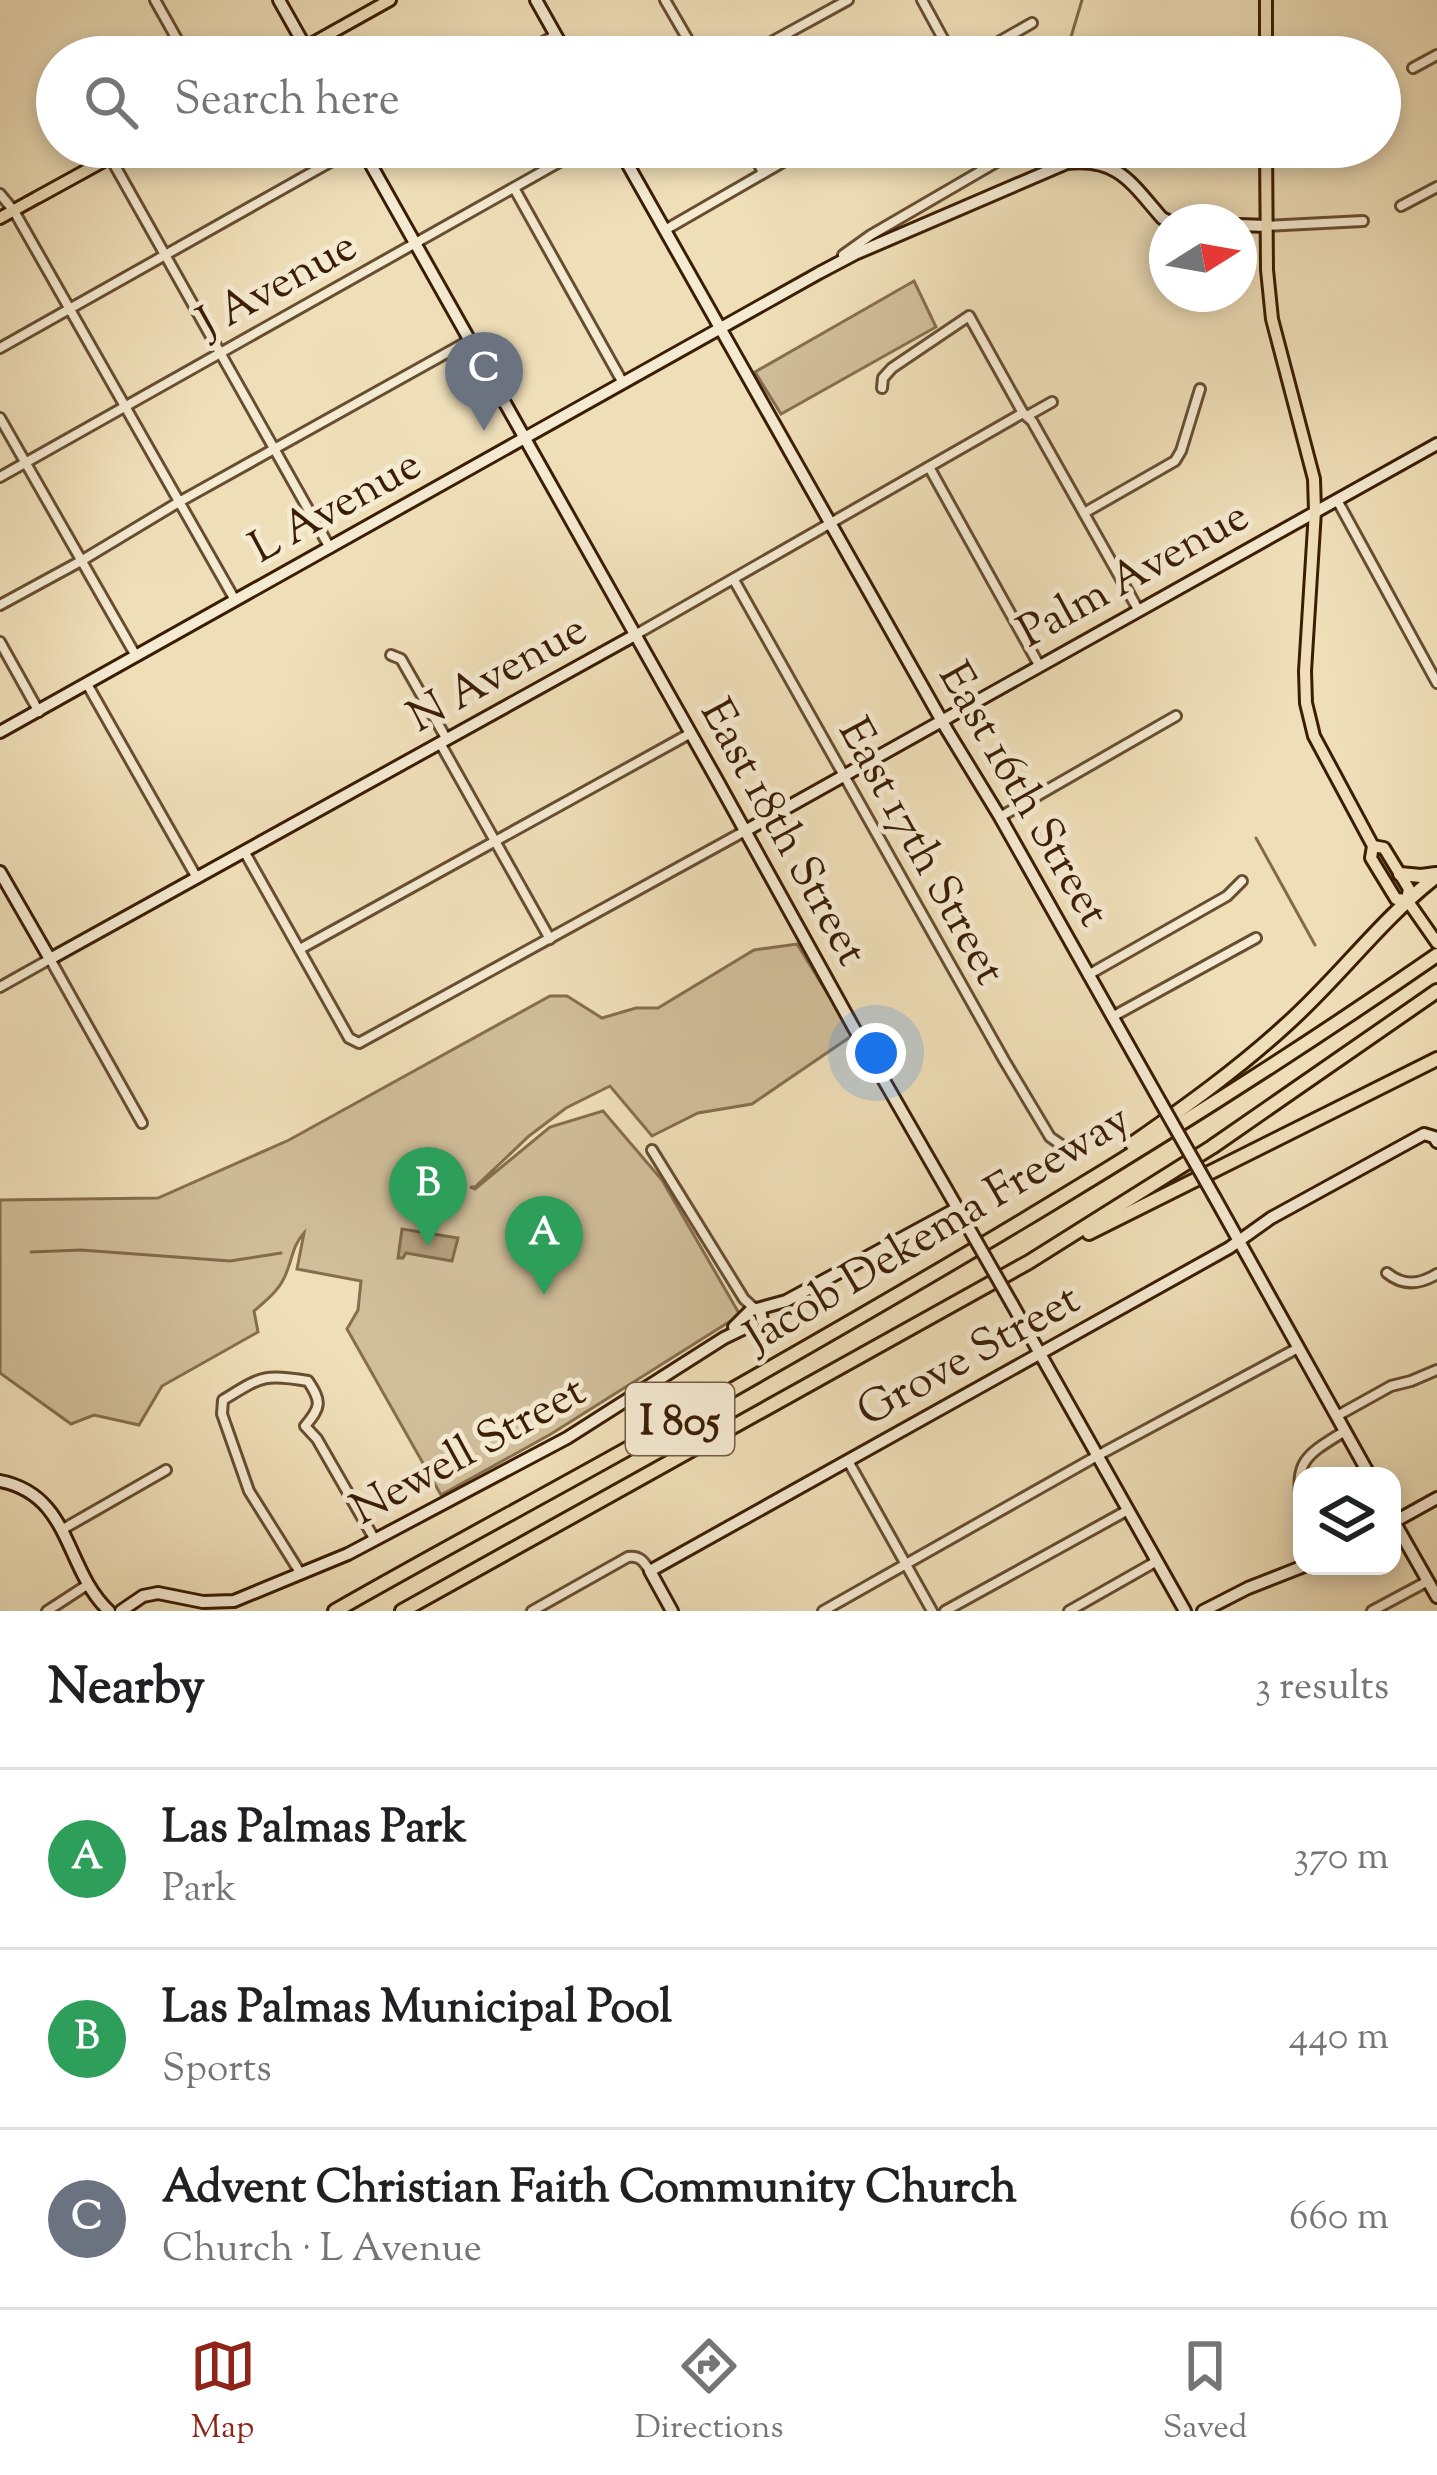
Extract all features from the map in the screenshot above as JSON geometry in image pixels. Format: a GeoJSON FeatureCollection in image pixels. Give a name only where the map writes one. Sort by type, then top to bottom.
{"type":"FeatureCollection","features":[{"type":"Feature","properties":{"kind":"highway"},"geometry":{"type":"LineString","coordinates":[[1400,874],[1437,875]]}},
{"type":"Feature","properties":{"kind":"highway"},"geometry":{"type":"LineString","coordinates":[[1022,1221],[1208,1091],[1288,1023],[1437,875]]}},
{"type":"Feature","properties":{"kind":"highway","name":"Jacob Dekema Freeway"},"geometry":{"type":"LineString","coordinates":[[335,1611],[665,1428],[1022,1221],[1264,1072],[1437,955]]}},
{"type":"Feature","properties":{"kind":"highway","name":"Jacob Dekema Freeway"},"geometry":{"type":"LineString","coordinates":[[402,1611],[1029,1262],[1212,1147],[1437,991]]}},
{"type":"Feature","properties":{"kind":"highway"},"geometry":{"type":"LineString","coordinates":[[1029,1262],[1437,1059]]}},
{"type":"Feature","properties":{"kind":"main road"},"geometry":{"type":"LineString","coordinates":[[334,36],[390,0]]}},
{"type":"Feature","properties":{"kind":"main road"},"geometry":{"type":"LineString","coordinates":[[1266,0],[1266,36]]}},
{"type":"Feature","properties":{"kind":"main road"},"geometry":{"type":"LineString","coordinates":[[0,218],[90,168]]}},
{"type":"Feature","properties":{"kind":"main road"},"geometry":{"type":"LineString","coordinates":[[1267,168],[1272,319],[1313,471],[1316,511],[1306,703],[1314,736],[1373,847],[1371,858],[1396,899],[1407,900]]}},
{"type":"Feature","properties":{"kind":"main road"},"geometry":{"type":"LineString","coordinates":[[1373,847],[1384,848],[1409,889],[1407,900],[1437,944]]}},
{"type":"Feature","properties":{"kind":"street"},"geometry":{"type":"LineString","coordinates":[[279,0],[300,36]]}},
{"type":"Feature","properties":{"kind":"street"},"geometry":{"type":"LineString","coordinates":[[536,0],[556,35]]}},
{"type":"Feature","properties":{"kind":"street"},"geometry":{"type":"LineString","coordinates":[[665,0],[686,36]]}},
{"type":"Feature","properties":{"kind":"street"},"geometry":{"type":"LineString","coordinates":[[782,36],[848,0]]}},
{"type":"Feature","properties":{"kind":"street"},"geometry":{"type":"LineString","coordinates":[[922,0],[942,36]]}},
{"type":"Feature","properties":{"kind":"street"},"geometry":{"type":"LineString","coordinates":[[158,1],[176,36]]}},
{"type":"Feature","properties":{"kind":"street"},"geometry":{"type":"LineString","coordinates":[[1009,36],[1032,23]]}},
{"type":"Feature","properties":{"kind":"street"},"geometry":{"type":"LineString","coordinates":[[1413,68],[1437,55]]}},
{"type":"Feature","properties":{"kind":"street"},"geometry":{"type":"LineString","coordinates":[[116,168],[330,548]]}},
{"type":"Feature","properties":{"kind":"street"},"geometry":{"type":"LineString","coordinates":[[0,348],[321,168]]}},
{"type":"Feature","properties":{"kind":"street","name":"East 18th Street"},"geometry":{"type":"LineString","coordinates":[[372,168],[1185,1611]]}},
{"type":"Feature","properties":{"kind":"street","name":"J Avenue"},"geometry":{"type":"LineString","coordinates":[[0,477],[549,168]]}},
{"type":"Feature","properties":{"kind":"street","name":"East 16th Street"},"geometry":{"type":"LineString","coordinates":[[630,168],[1365,1467]]}},
{"type":"Feature","properties":{"kind":"street"},"geometry":{"type":"LineString","coordinates":[[761,168],[763,172]]}},
{"type":"Feature","properties":{"kind":"street"},"geometry":{"type":"LineString","coordinates":[[664,230],[770,168]]}},
{"type":"Feature","properties":{"kind":"street","name":"L Avenue"},"geometry":{"type":"LineString","coordinates":[[0,732],[819,273],[871,236],[987,168]]}},
{"type":"Feature","properties":{"kind":"street"},"geometry":{"type":"LineString","coordinates":[[819,273],[1055,168]]}},
{"type":"Feature","properties":{"kind":"street"},"geometry":{"type":"LineString","coordinates":[[1110,168],[1150,204]]}},
{"type":"Feature","properties":{"kind":"street"},"geometry":{"type":"LineString","coordinates":[[514,188],[623,383]]}},
{"type":"Feature","properties":{"kind":"street"},"geometry":{"type":"LineString","coordinates":[[1401,206],[1437,188]]}},
{"type":"Feature","properties":{"kind":"street"},"geometry":{"type":"LineString","coordinates":[[0,194],[14,211],[235,600]]}},
{"type":"Feature","properties":{"kind":"street"},"geometry":{"type":"LineString","coordinates":[[1257,226],[1363,220]]}},
{"type":"Feature","properties":{"kind":"street"},"geometry":{"type":"LineString","coordinates":[[881,388],[892,368],[969,316],[1139,611]]}},
{"type":"Feature","properties":{"kind":"street"},"geometry":{"type":"LineString","coordinates":[[0,605],[470,340]]}},
{"type":"Feature","properties":{"kind":"street"},"geometry":{"type":"LineString","coordinates":[[1084,513],[1175,461],[1200,389]]}},
{"type":"Feature","properties":{"kind":"street","name":"N Avenue"},"geometry":{"type":"LineString","coordinates":[[0,987],[1052,402]]}},
{"type":"Feature","properties":{"kind":"street"},"geometry":{"type":"LineString","coordinates":[[0,418],[136,656]]}},
{"type":"Feature","properties":{"kind":"street","name":"Palm Avenue"},"geometry":{"type":"LineString","coordinates":[[300,949],[349,1038],[359,1043],[1336,499],[1435,450]]}},
{"type":"Feature","properties":{"kind":"street"},"geometry":{"type":"LineString","coordinates":[[929,467],[1039,665]]}},
{"type":"Feature","properties":{"kind":"street"},"geometry":{"type":"LineString","coordinates":[[1336,499],[1437,683]]}},
{"type":"Feature","properties":{"kind":"street","name":"East 17th Street"},"geometry":{"type":"LineString","coordinates":[[734,580],[1010,1071],[1050,1137],[1063,1146]]}},
{"type":"Feature","properties":{"kind":"street"},"geometry":{"type":"LineString","coordinates":[[0,643],[39,712]]}},
{"type":"Feature","properties":{"kind":"street"},"geometry":{"type":"LineString","coordinates":[[391,655],[401,659],[550,939]]}},
{"type":"Feature","properties":{"kind":"street"},"geometry":{"type":"LineString","coordinates":[[87,684],[197,878]]}},
{"type":"Feature","properties":{"kind":"street"},"geometry":{"type":"LineString","coordinates":[[1000,818],[1176,716]]}},
{"type":"Feature","properties":{"kind":"street"},"geometry":{"type":"LineString","coordinates":[[244,851],[300,949],[691,733]]}},
{"type":"Feature","properties":{"kind":"street"},"geometry":{"type":"LineString","coordinates":[[0,872],[142,1123]]}},
{"type":"Feature","properties":{"kind":"street"},"geometry":{"type":"LineString","coordinates":[[1088,975],[1227,896],[1242,881]]}},
{"type":"Feature","properties":{"kind":"street"},"geometry":{"type":"LineString","coordinates":[[1112,1017],[1256,938]]}},
{"type":"Feature","properties":{"kind":"street","name":"Grove Street"},"geometry":{"type":"LineString","coordinates":[[532,1611],[628,1557],[642,1559],[650,1571],[1424,1134],[1437,1142]]}},
{"type":"Feature","properties":{"kind":"street"},"geometry":{"type":"LineString","coordinates":[[652,1150],[753,1315]]}},
{"type":"Feature","properties":{"kind":"street","name":"Newell Street"},"geometry":{"type":"LineString","coordinates":[[121,1611],[143,1596],[158,1593],[202,1602],[234,1601],[375,1540],[567,1438],[743,1327],[753,1315],[956,1209]]}},
{"type":"Feature","properties":{"kind":"street"},"geometry":{"type":"LineString","coordinates":[[1387,1273],[1409,1283],[1437,1274]]}},
{"type":"Feature","properties":{"kind":"street"},"geometry":{"type":"LineString","coordinates":[[823,1611],[1299,1347]]}},
{"type":"Feature","properties":{"kind":"street"},"geometry":{"type":"LineString","coordinates":[[1337,1416],[1391,1386],[1437,1370]]}},
{"type":"Feature","properties":{"kind":"street"},"geometry":{"type":"LineString","coordinates":[[302,1575],[249,1491],[222,1414],[223,1400],[262,1376],[308,1381],[319,1405],[305,1426],[375,1540]]}},
{"type":"Feature","properties":{"kind":"street"},"geometry":{"type":"LineString","coordinates":[[1301,1467],[1312,1453],[1346,1430]]}},
{"type":"Feature","properties":{"kind":"street"},"geometry":{"type":"LineString","coordinates":[[848,1460],[932,1611]]}},
{"type":"Feature","properties":{"kind":"street"},"geometry":{"type":"LineString","coordinates":[[63,1529],[166,1470]]}},
{"type":"Feature","properties":{"kind":"street"},"geometry":{"type":"LineString","coordinates":[[0,1481],[35,1495],[63,1529],[87,1585],[109,1611]]}},
{"type":"Feature","properties":{"kind":"street"},"geometry":{"type":"LineString","coordinates":[[1401,1517],[1437,1498]]}},
{"type":"Feature","properties":{"kind":"street"},"geometry":{"type":"LineString","coordinates":[[945,1611],[1128,1510]]}},
{"type":"Feature","properties":{"kind":"street"},"geometry":{"type":"LineString","coordinates":[[1401,1535],[1437,1597]]}},
{"type":"Feature","properties":{"kind":"street"},"geometry":{"type":"LineString","coordinates":[[1069,1611],[1158,1561]]}},
{"type":"Feature","properties":{"kind":"street"},"geometry":{"type":"LineString","coordinates":[[1203,1611],[1293,1570]]}},
{"type":"Feature","properties":{"kind":"street"},"geometry":{"type":"LineString","coordinates":[[650,1571],[672,1611]]}},
{"type":"Feature","properties":{"kind":"street"},"geometry":{"type":"LineString","coordinates":[[1372,1611],[1428,1582]]}},
{"type":"Feature","properties":{"kind":"street"},"geometry":{"type":"LineString","coordinates":[[47,1611],[87,1585]]}},
{"type":"Feature","properties":{"kind":"shaded area"},"geometry":{"type":"Polygon","coordinates":[[[914,281],[936,327],[781,414],[755,372],[914,281]]]}},
{"type":"Feature","properties":{"kind":"shaded area"},"geometry":{"type":"Polygon","coordinates":[[[797,944],[853,1035],[752,1104],[698,1113],[652,1136],[610,1086],[566,1108],[470,1187],[475,1189],[550,1127],[603,1111],[662,1180],[740,1315],[551,1434],[441,1495],[347,1329],[358,1310],[361,1281],[297,1269],[304,1233],[281,1283],[254,1311],[258,1332],[162,1386],[139,1425],[94,1415],[71,1424],[0,1373],[0,1200],[158,1198],[289,1140],[550,996],[567,996],[602,1018],[636,1008],[658,1008],[754,950],[797,944]]]}},
{"type":"Feature","properties":{"kind":"shaded area"},"geometry":{"type":"Polygon","coordinates":[[[402,1229],[458,1238],[452,1261],[406,1253],[398,1258],[402,1229]]]}},
{"type":"Feature","properties":{"kind":"waterway"},"geometry":{"type":"LineString","coordinates":[[1071,36],[1082,0]]}},
{"type":"Feature","properties":{"kind":"waterway"},"geometry":{"type":"LineString","coordinates":[[1256,838],[1315,945]]}},
{"type":"Feature","properties":{"kind":"waterway"},"geometry":{"type":"LineString","coordinates":[[31,1252],[81,1250],[230,1261],[281,1253]]}},
{"type":"Feature","properties":{"kind":"place","name":"Advent Christian Faith Community Church"},"geometry":{"type":"Point","coordinates":[484,431]}},
{"type":"Feature","properties":{"kind":"place","name":"Las Palmas Municipal Pool"},"geometry":{"type":"Point","coordinates":[428,1246]}},
{"type":"Feature","properties":{"kind":"place","name":"Las Palmas Park"},"geometry":{"type":"Point","coordinates":[544,1295]}}]}
